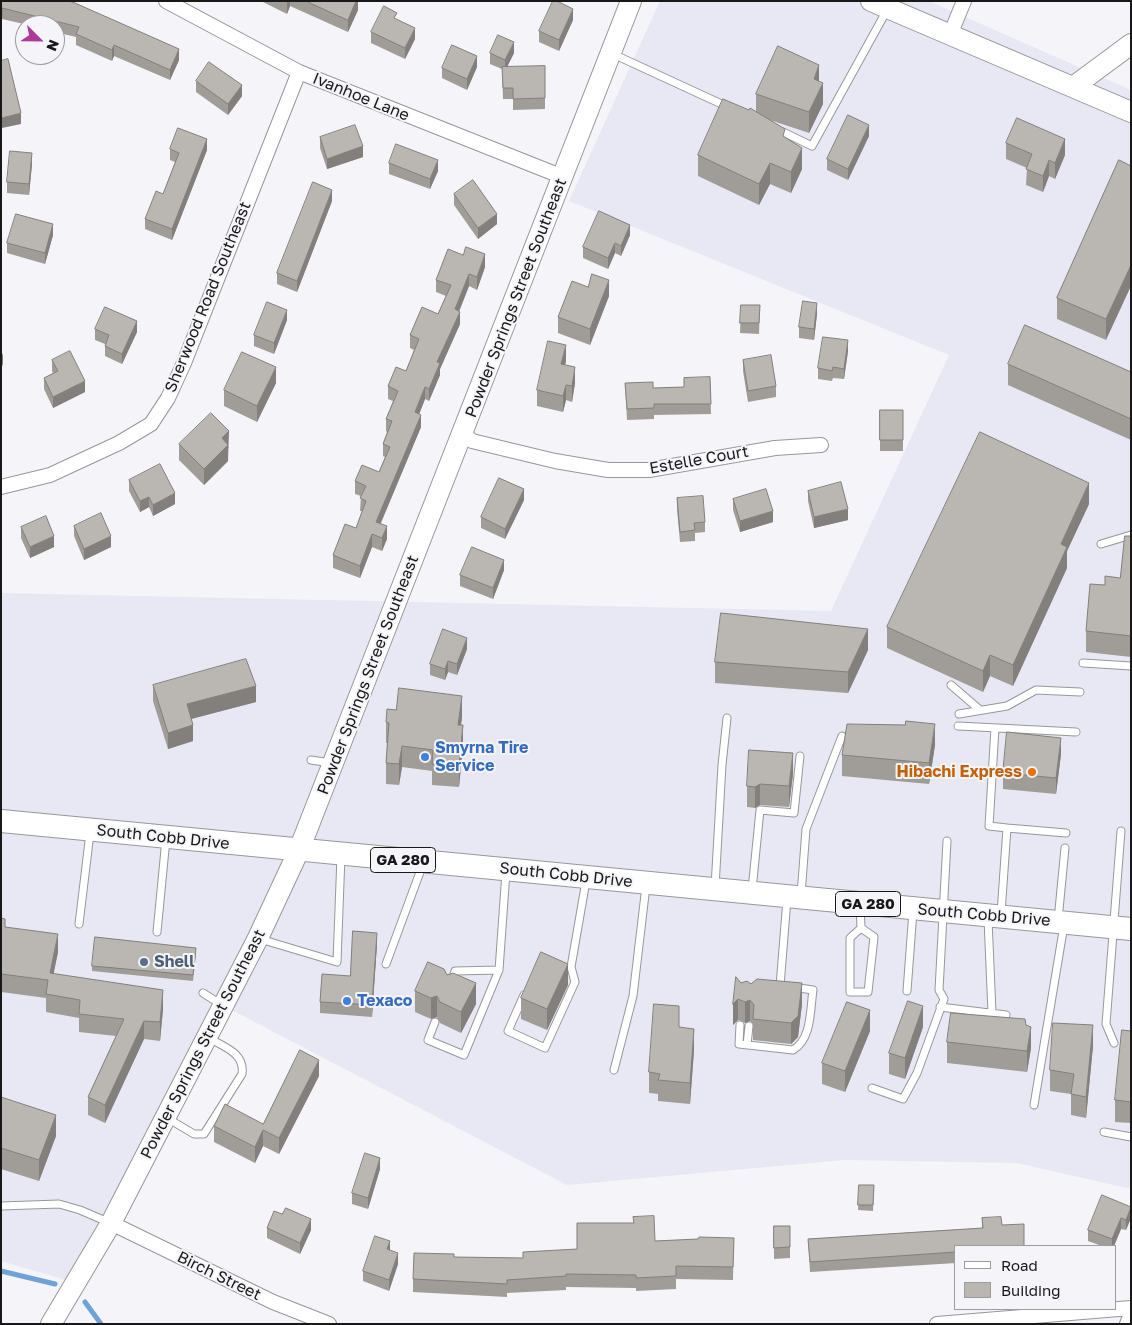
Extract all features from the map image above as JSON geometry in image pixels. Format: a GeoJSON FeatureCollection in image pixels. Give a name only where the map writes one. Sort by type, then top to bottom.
{"type":"FeatureCollection","features":[{"type":"Feature","properties":{"kind":"main road","name":"South Cobb Drive"},"geometry":{"type":"LineString","coordinates":[[1,821],[1122,928]]}},
{"type":"Feature","properties":{"kind":"street","name":"Ivanhoe Lane"},"geometry":{"type":"LineString","coordinates":[[166,1],[299,72],[563,177]]}},
{"type":"Feature","properties":{"kind":"street","name":"Powder Springs Street Southeast"},"geometry":{"type":"LineString","coordinates":[[51,1324],[111,1224],[224,1006],[300,850],[631,1]]}},
{"type":"Feature","properties":{"kind":"street"},"geometry":{"type":"LineString","coordinates":[[950,35],[964,1]]}},
{"type":"Feature","properties":{"kind":"street"},"geometry":{"type":"LineString","coordinates":[[880,5],[1131,112]]}},
{"type":"Feature","properties":{"kind":"street"},"geometry":{"type":"LineString","coordinates":[[1073,87],[1131,44]]}},
{"type":"Feature","properties":{"kind":"street","name":"Sherwood Road Southeast"},"geometry":{"type":"LineString","coordinates":[[1,487],[50,475],[119,443],[151,424],[168,398],[184,363],[299,72]]}},
{"type":"Feature","properties":{"kind":"street","name":"Estelle Court"},"geometry":{"type":"LineString","coordinates":[[463,433],[472,441],[555,461],[608,470],[649,470],[775,448],[821,445]]}},
{"type":"Feature","properties":{"kind":"street","name":"Birch Street"},"geometry":{"type":"LineString","coordinates":[[111,1224],[273,1302],[329,1324]]}},
{"type":"Feature","properties":{"kind":"street"},"geometry":{"type":"LineString","coordinates":[[1117,1309],[1131,1308]]}},
{"type":"Feature","properties":{"kind":"street"},"geometry":{"type":"LineString","coordinates":[[937,1324],[1107,1310]]}},
{"type":"Feature","properties":{"kind":"street"},"geometry":{"type":"LineString","coordinates":[[1127,1324],[1131,1314]]}},
{"type":"Feature","properties":{"kind":"lane"},"geometry":{"type":"LineString","coordinates":[[783,132],[812,146],[880,5]]}},
{"type":"Feature","properties":{"kind":"lane"},"geometry":{"type":"LineString","coordinates":[[611,53],[732,109]]}},
{"type":"Feature","properties":{"kind":"lane"},"geometry":{"type":"LineString","coordinates":[[1101,544],[1131,535]]}},
{"type":"Feature","properties":{"kind":"lane"},"geometry":{"type":"LineString","coordinates":[[1083,662],[1131,666]]}},
{"type":"Feature","properties":{"kind":"lane"},"geometry":{"type":"LineString","coordinates":[[951,685],[980,710]]}},
{"type":"Feature","properties":{"kind":"lane"},"geometry":{"type":"LineString","coordinates":[[959,714],[1007,706],[1036,690],[1080,692]]}},
{"type":"Feature","properties":{"kind":"lane"},"geometry":{"type":"LineString","coordinates":[[715,890],[722,765],[727,718]]}},
{"type":"Feature","properties":{"kind":"lane"},"geometry":{"type":"LineString","coordinates":[[958,726],[1076,732]]}},
{"type":"Feature","properties":{"kind":"lane"},"geometry":{"type":"LineString","coordinates":[[995,728],[988,826],[1066,833]]}},
{"type":"Feature","properties":{"kind":"lane"},"geometry":{"type":"LineString","coordinates":[[780,986],[806,830],[842,736]]}},
{"type":"Feature","properties":{"kind":"lane"},"geometry":{"type":"LineString","coordinates":[[752,893],[760,810],[794,813],[800,756]]}},
{"type":"Feature","properties":{"kind":"lane"},"geometry":{"type":"LineString","coordinates":[[311,760],[333,763]]}},
{"type":"Feature","properties":{"kind":"lane"},"geometry":{"type":"LineString","coordinates":[[992,1013],[994,915],[1007,828]]}},
{"type":"Feature","properties":{"kind":"lane"},"geometry":{"type":"LineString","coordinates":[[79,924],[90,829]]}},
{"type":"Feature","properties":{"kind":"lane"},"geometry":{"type":"LineString","coordinates":[[1114,1043],[1106,1024],[1122,928],[1121,832]]}},
{"type":"Feature","properties":{"kind":"lane"},"geometry":{"type":"LineString","coordinates":[[158,932],[166,837]]}},
{"type":"Feature","properties":{"kind":"lane"},"geometry":{"type":"LineString","coordinates":[[872,1088],[903,1099],[917,1073],[944,999],[939,990],[947,841]]}},
{"type":"Feature","properties":{"kind":"lane"},"geometry":{"type":"LineString","coordinates":[[1034,1105],[1061,922],[1065,848]]}},
{"type":"Feature","properties":{"kind":"lane"},"geometry":{"type":"LineString","coordinates":[[258,938],[337,962],[341,854]]}},
{"type":"Feature","properties":{"kind":"lane"},"geometry":{"type":"LineString","coordinates":[[386,964],[424,862]]}},
{"type":"Feature","properties":{"kind":"lane"},"geometry":{"type":"LineString","coordinates":[[435,1022],[428,1040],[464,1055],[499,970],[506,869]]}},
{"type":"Feature","properties":{"kind":"lane"},"geometry":{"type":"LineString","coordinates":[[527,987],[508,1031],[545,1048],[575,982],[571,967],[586,877]]}},
{"type":"Feature","properties":{"kind":"lane"},"geometry":{"type":"LineString","coordinates":[[614,1070],[633,996],[646,883]]}},
{"type":"Feature","properties":{"kind":"lane"},"geometry":{"type":"LineString","coordinates":[[860,903],[861,928]]}},
{"type":"Feature","properties":{"kind":"lane"},"geometry":{"type":"LineString","coordinates":[[907,991],[913,908]]}},
{"type":"Feature","properties":{"kind":"lane"},"geometry":{"type":"LineString","coordinates":[[861,928],[874,937],[868,992],[850,992],[850,938],[861,928]]}},
{"type":"Feature","properties":{"kind":"lane"},"geometry":{"type":"LineString","coordinates":[[563,965],[571,967]]}},
{"type":"Feature","properties":{"kind":"lane"},"geometry":{"type":"LineString","coordinates":[[449,991],[455,971],[499,970]]}},
{"type":"Feature","properties":{"kind":"lane"},"geometry":{"type":"LineString","coordinates":[[740,1025],[739,1044],[793,1050],[799,1047],[806,1036],[812,990],[771,985]]}},
{"type":"Feature","properties":{"kind":"lane"},"geometry":{"type":"LineString","coordinates":[[203,993],[224,1006]]}},
{"type":"Feature","properties":{"kind":"lane"},"geometry":{"type":"LineString","coordinates":[[940,1007],[1006,1014]]}},
{"type":"Feature","properties":{"kind":"lane"},"geometry":{"type":"LineString","coordinates":[[747,1045],[749,1026]]}},
{"type":"Feature","properties":{"kind":"lane"},"geometry":{"type":"LineString","coordinates":[[166,1117],[194,1134],[204,1134],[242,1074],[244,1064],[239,1057],[207,1037]]}},
{"type":"Feature","properties":{"kind":"lane"},"geometry":{"type":"LineString","coordinates":[[1104,1132],[1131,1137]]}},
{"type":"Feature","properties":{"kind":"lane"},"geometry":{"type":"LineString","coordinates":[[1,1206],[59,1204],[80,1210],[111,1224]]}},
{"type":"Feature","properties":{"kind":"shaded area"},"geometry":{"type":"Polygon","coordinates":[[[660,1],[929,1],[1131,90],[1131,1189],[1017,1163],[845,1160],[567,1185],[224,1006],[76,1283],[1,1261],[1,593],[831,611],[949,355],[569,201],[660,1]]]}},
{"type":"Feature","properties":{"kind":"building"},"geometry":{"type":"Polygon","coordinates":[[[1,1],[69,1],[179,49],[170,70],[114,45],[112,50],[76,34],[79,27],[65,24],[65,15],[30,15],[2,8],[1,16],[1,1]]]}},
{"type":"Feature","properties":{"kind":"building"},"geometry":{"type":"Polygon","coordinates":[[[306,1],[356,1],[348,20],[306,1]]]}},
{"type":"Feature","properties":{"kind":"building"},"geometry":{"type":"Polygon","coordinates":[[[553,1],[573,9],[559,40],[539,31],[553,1]]]}},
{"type":"Feature","properties":{"kind":"building"},"geometry":{"type":"Polygon","coordinates":[[[384,6],[397,13],[394,18],[415,28],[405,48],[371,32],[384,6]]]}},
{"type":"Feature","properties":{"kind":"building"},"geometry":{"type":"Polygon","coordinates":[[[498,35],[514,42],[505,60],[490,53],[498,35]]]}},
{"type":"Feature","properties":{"kind":"building"},"geometry":{"type":"Polygon","coordinates":[[[452,45],[477,56],[467,79],[442,68],[452,45]]]}},
{"type":"Feature","properties":{"kind":"building"},"geometry":{"type":"Polygon","coordinates":[[[778,46],[819,65],[814,79],[823,83],[809,112],[756,94],[778,46]]]}},
{"type":"Feature","properties":{"kind":"building"},"geometry":{"type":"Polygon","coordinates":[[[8,59],[21,113],[2,118],[1,61],[8,59]]]}},
{"type":"Feature","properties":{"kind":"building"},"geometry":{"type":"Polygon","coordinates":[[[209,62],[242,85],[228,104],[196,81],[209,62]]]}},
{"type":"Feature","properties":{"kind":"building"},"geometry":{"type":"Polygon","coordinates":[[[545,66],[545,98],[513,99],[513,88],[503,88],[502,67],[545,66]]]}},
{"type":"Feature","properties":{"kind":"building"},"geometry":{"type":"Polygon","coordinates":[[[723,99],[749,110],[750,108],[785,129],[783,136],[802,148],[791,172],[770,163],[759,184],[698,155],[723,99]]]}},
{"type":"Feature","properties":{"kind":"building"},"geometry":{"type":"Polygon","coordinates":[[[848,115],[869,125],[848,169],[827,159],[848,115]]]}},
{"type":"Feature","properties":{"kind":"building"},"geometry":{"type":"Polygon","coordinates":[[[1017,118],[1065,139],[1055,163],[1049,160],[1043,176],[1026,169],[1032,154],[1006,143],[1017,118]]]}},
{"type":"Feature","properties":{"kind":"building"},"geometry":{"type":"Polygon","coordinates":[[[355,125],[363,146],[327,159],[320,137],[355,125]]]}},
{"type":"Feature","properties":{"kind":"building"},"geometry":{"type":"Polygon","coordinates":[[[178,128],[207,139],[172,229],[145,219],[156,191],[163,194],[179,153],[170,149],[178,128]]]}},
{"type":"Feature","properties":{"kind":"building"},"geometry":{"type":"Polygon","coordinates":[[[396,144],[438,160],[430,179],[389,163],[396,144]]]}},
{"type":"Feature","properties":{"kind":"building"},"geometry":{"type":"Polygon","coordinates":[[[10,151],[32,153],[29,184],[7,182],[10,151]]]}},
{"type":"Feature","properties":{"kind":"building"},"geometry":{"type":"Polygon","coordinates":[[[1119,160],[1131,166],[1131,265],[1106,319],[1057,298],[1119,160]]]}},
{"type":"Feature","properties":{"kind":"building"},"geometry":{"type":"Polygon","coordinates":[[[473,180],[497,214],[478,228],[454,194],[473,180]]]}},
{"type":"Feature","properties":{"kind":"building"},"geometry":{"type":"Polygon","coordinates":[[[313,182],[332,190],[297,281],[277,273],[313,182]]]}},
{"type":"Feature","properties":{"kind":"building"},"geometry":{"type":"Polygon","coordinates":[[[599,211],[630,225],[621,246],[615,243],[608,258],[583,247],[599,211]]]}},
{"type":"Feature","properties":{"kind":"building"},"geometry":{"type":"Polygon","coordinates":[[[16,214],[53,224],[45,253],[7,243],[16,214]]]}},
{"type":"Feature","properties":{"kind":"building"},"geometry":{"type":"Polygon","coordinates":[[[466,247],[485,254],[477,277],[469,274],[455,309],[460,312],[437,362],[440,363],[429,389],[425,387],[415,412],[421,415],[376,522],[387,526],[382,538],[372,534],[360,566],[333,555],[345,524],[356,528],[366,501],[360,498],[366,486],[355,481],[362,465],[379,472],[390,447],[383,444],[392,421],[386,419],[398,391],[388,386],[396,367],[406,371],[419,339],[410,335],[422,307],[438,314],[451,285],[436,280],[448,249],[463,255],[466,247]]]}},
{"type":"Feature","properties":{"kind":"building"},"geometry":{"type":"Polygon","coordinates":[[[592,274],[609,280],[590,329],[558,317],[572,281],[588,287],[592,274]]]}},
{"type":"Feature","properties":{"kind":"building"},"geometry":{"type":"Polygon","coordinates":[[[803,301],[817,303],[814,329],[799,327],[803,301]]]}},
{"type":"Feature","properties":{"kind":"building"},"geometry":{"type":"Polygon","coordinates":[[[267,302],[287,310],[274,343],[254,335],[267,302]]]}},
{"type":"Feature","properties":{"kind":"building"},"geometry":{"type":"Polygon","coordinates":[[[741,305],[760,305],[759,323],[740,323],[741,305]]]}},
{"type":"Feature","properties":{"kind":"building"},"geometry":{"type":"Polygon","coordinates":[[[105,307],[137,321],[122,354],[105,346],[109,335],[95,329],[105,307]]]}},
{"type":"Feature","properties":{"kind":"building"},"geometry":{"type":"Polygon","coordinates":[[[1025,325],[1131,372],[1131,419],[1008,364],[1025,325]]]}},
{"type":"Feature","properties":{"kind":"building"},"geometry":{"type":"Polygon","coordinates":[[[823,337],[848,340],[844,369],[833,367],[832,371],[818,368],[823,337]]]}},
{"type":"Feature","properties":{"kind":"building"},"geometry":{"type":"Polygon","coordinates":[[[548,341],[566,345],[561,364],[575,367],[572,386],[566,385],[563,396],[537,390],[548,341]]]}},
{"type":"Feature","properties":{"kind":"building"},"geometry":{"type":"Polygon","coordinates":[[[70,351],[85,381],[53,397],[44,378],[58,371],[52,360],[70,351]]]}},
{"type":"Feature","properties":{"kind":"building"},"geometry":{"type":"Polygon","coordinates":[[[242,352],[276,367],[257,406],[224,390],[242,352]]]}},
{"type":"Feature","properties":{"kind":"building"},"geometry":{"type":"Polygon","coordinates":[[[771,355],[776,386],[748,391],[743,360],[771,355]]]}},
{"type":"Feature","properties":{"kind":"building"},"geometry":{"type":"Polygon","coordinates":[[[710,377],[711,404],[654,404],[654,408],[627,409],[625,383],[653,382],[653,388],[684,387],[684,378],[710,377]]]}},
{"type":"Feature","properties":{"kind":"building"},"geometry":{"type":"Polygon","coordinates":[[[880,410],[903,410],[903,440],[880,440],[880,410]]]}},
{"type":"Feature","properties":{"kind":"building"},"geometry":{"type":"Polygon","coordinates":[[[211,413],[229,431],[222,438],[228,445],[204,469],[179,444],[211,413]]]}},
{"type":"Feature","properties":{"kind":"building"},"geometry":{"type":"Polygon","coordinates":[[[980,432],[1089,483],[1061,544],[1067,547],[1013,665],[990,655],[983,671],[887,627],[980,432]]]}},
{"type":"Feature","properties":{"kind":"building"},"geometry":{"type":"Polygon","coordinates":[[[160,464],[175,493],[153,505],[149,497],[140,501],[129,480],[160,464]]]}},
{"type":"Feature","properties":{"kind":"building"},"geometry":{"type":"Polygon","coordinates":[[[499,478],[524,489],[505,529],[481,517],[499,478]]]}},
{"type":"Feature","properties":{"kind":"building"},"geometry":{"type":"Polygon","coordinates":[[[841,482],[848,509],[814,517],[808,491],[841,482]]]}},
{"type":"Feature","properties":{"kind":"building"},"geometry":{"type":"Polygon","coordinates":[[[766,489],[773,511],[740,521],[733,499],[766,489]]]}},
{"type":"Feature","properties":{"kind":"building"},"geometry":{"type":"Polygon","coordinates":[[[703,496],[705,522],[694,523],[695,530],[680,532],[677,498],[703,496]]]}},
{"type":"Feature","properties":{"kind":"building"},"geometry":{"type":"Polygon","coordinates":[[[101,513],[111,536],[84,549],[74,526],[101,513]]]}},
{"type":"Feature","properties":{"kind":"building"},"geometry":{"type":"Polygon","coordinates":[[[46,516],[54,536],[30,547],[21,527],[46,516]]]}},
{"type":"Feature","properties":{"kind":"building"},"geometry":{"type":"Polygon","coordinates":[[[1125,536],[1131,536],[1131,636],[1086,631],[1090,584],[1105,585],[1105,576],[1120,578],[1125,536]]]}},
{"type":"Feature","properties":{"kind":"building"},"geometry":{"type":"Polygon","coordinates":[[[472,547],[504,560],[493,588],[460,575],[472,547]]]}},
{"type":"Feature","properties":{"kind":"building"},"geometry":{"type":"Polygon","coordinates":[[[721,613],[868,629],[848,672],[715,662],[721,613]]]}},
{"type":"Feature","properties":{"kind":"building"},"geometry":{"type":"Polygon","coordinates":[[[443,629],[467,638],[457,664],[448,661],[445,669],[430,664],[443,629]]]}},
{"type":"Feature","properties":{"kind":"building"},"geometry":{"type":"Polygon","coordinates":[[[246,659],[256,686],[187,704],[193,725],[168,733],[153,685],[246,659]]]}},
{"type":"Feature","properties":{"kind":"building","name":"Smyrna Tire Service"},"geometry":{"type":"Polygon","coordinates":[[[399,688],[462,696],[458,725],[463,725],[459,766],[432,764],[433,750],[402,746],[399,764],[386,763],[389,723],[386,722],[387,709],[396,710],[399,688]]]}},
{"type":"Feature","properties":{"kind":"building"},"geometry":{"type":"Polygon","coordinates":[[[906,721],[935,724],[929,763],[842,755],[847,724],[905,725],[906,721]]]}},
{"type":"Feature","properties":{"kind":"building"},"geometry":{"type":"Polygon","coordinates":[[[1007,732],[1061,738],[1056,778],[1003,773],[1007,732]]]}},
{"type":"Feature","properties":{"kind":"building"},"geometry":{"type":"Polygon","coordinates":[[[749,750],[793,753],[789,786],[760,784],[755,787],[747,786],[749,750]]]}},
{"type":"Feature","properties":{"kind":"building"},"geometry":{"type":"Polygon","coordinates":[[[1,918],[5,919],[5,927],[58,934],[50,973],[163,990],[160,1022],[144,1021],[105,1105],[88,1097],[124,1019],[79,1014],[80,1000],[46,994],[48,980],[1,974],[1,918]]]}},
{"type":"Feature","properties":{"kind":"building"},"geometry":{"type":"Polygon","coordinates":[[[353,931],[377,933],[372,1005],[320,1002],[322,974],[350,976],[353,931]]]}},
{"type":"Feature","properties":{"kind":"building","name":"Shell"},"geometry":{"type":"Polygon","coordinates":[[[95,937],[196,948],[193,975],[92,966],[95,937]]]}},
{"type":"Feature","properties":{"kind":"building"},"geometry":{"type":"Polygon","coordinates":[[[541,952],[568,964],[547,1009],[521,998],[541,952]]]}},
{"type":"Feature","properties":{"kind":"building"},"geometry":{"type":"Polygon","coordinates":[[[428,962],[444,969],[447,975],[453,973],[476,983],[461,1012],[440,1002],[437,996],[431,998],[415,991],[428,962]]]}},
{"type":"Feature","properties":{"kind":"building"},"geometry":{"type":"Polygon","coordinates":[[[736,977],[741,983],[747,981],[751,984],[757,979],[802,983],[798,1016],[791,1023],[753,1019],[754,1005],[750,1000],[745,1002],[738,999],[733,1004],[736,977]]]}},
{"type":"Feature","properties":{"kind":"building"},"geometry":{"type":"Polygon","coordinates":[[[908,1001],[923,1006],[905,1058],[889,1053],[908,1001]]]}},
{"type":"Feature","properties":{"kind":"building"},"geometry":{"type":"Polygon","coordinates":[[[847,1002],[870,1010],[845,1071],[822,1063],[847,1002]]]}},
{"type":"Feature","properties":{"kind":"building"},"geometry":{"type":"Polygon","coordinates":[[[654,1004],[679,1006],[679,1027],[694,1029],[690,1083],[658,1080],[660,1074],[649,1072],[654,1004]]]}},
{"type":"Feature","properties":{"kind":"building"},"geometry":{"type":"Polygon","coordinates":[[[951,1013],[1025,1019],[1026,1025],[1031,1027],[1027,1051],[947,1042],[951,1013]]]}},
{"type":"Feature","properties":{"kind":"building"},"geometry":{"type":"Polygon","coordinates":[[[1053,1023],[1093,1025],[1086,1097],[1071,1094],[1074,1074],[1050,1070],[1053,1023]]]}},
{"type":"Feature","properties":{"kind":"building"},"geometry":{"type":"Polygon","coordinates":[[[1122,1030],[1131,1031],[1131,1102],[1115,1100],[1122,1030]]]}},
{"type":"Feature","properties":{"kind":"building"},"geometry":{"type":"Polygon","coordinates":[[[300,1050],[319,1060],[279,1138],[263,1130],[255,1147],[214,1126],[225,1104],[263,1124],[300,1050]]]}},
{"type":"Feature","properties":{"kind":"building"},"geometry":{"type":"Polygon","coordinates":[[[1,1097],[56,1115],[39,1160],[1,1148],[1,1097]]]}},
{"type":"Feature","properties":{"kind":"building"},"geometry":{"type":"Polygon","coordinates":[[[365,1153],[380,1158],[368,1198],[352,1193],[365,1153]]]}},
{"type":"Feature","properties":{"kind":"building"},"geometry":{"type":"Polygon","coordinates":[[[859,1185],[874,1185],[873,1205],[858,1205],[859,1185]]]}},
{"type":"Feature","properties":{"kind":"building"},"geometry":{"type":"Polygon","coordinates":[[[1102,1195],[1131,1207],[1126,1220],[1121,1218],[1112,1239],[1088,1230],[1102,1195]]]}},
{"type":"Feature","properties":{"kind":"building"},"geometry":{"type":"Polygon","coordinates":[[[286,1208],[311,1219],[300,1243],[267,1228],[274,1211],[282,1214],[286,1208]]]}},
{"type":"Feature","properties":{"kind":"building"},"geometry":{"type":"Polygon","coordinates":[[[654,1216],[655,1241],[698,1239],[699,1237],[734,1238],[733,1267],[676,1266],[676,1276],[636,1278],[636,1275],[566,1274],[566,1276],[507,1280],[507,1284],[413,1279],[414,1253],[454,1254],[454,1257],[523,1258],[523,1252],[577,1249],[577,1223],[634,1223],[633,1217],[654,1216]]]}},
{"type":"Feature","properties":{"kind":"building"},"geometry":{"type":"Polygon","coordinates":[[[1001,1217],[1002,1225],[1024,1224],[1024,1245],[954,1245],[954,1252],[810,1262],[808,1239],[983,1228],[982,1218],[1001,1217]]]}},
{"type":"Feature","properties":{"kind":"building"},"geometry":{"type":"Polygon","coordinates":[[[774,1226],[790,1226],[790,1247],[774,1248],[774,1226]]]}},
{"type":"Feature","properties":{"kind":"building"},"geometry":{"type":"Polygon","coordinates":[[[375,1236],[390,1241],[387,1249],[398,1253],[389,1280],[363,1271],[375,1236]]]}},
{"type":"Feature","properties":{"kind":"waterway"},"geometry":{"type":"LineString","coordinates":[[1,1271],[55,1284]]}},
{"type":"Feature","properties":{"kind":"waterway"},"geometry":{"type":"LineString","coordinates":[[85,1302],[101,1324]]}},
{"type":"Feature","properties":{"kind":"place","name":"Smyrna Tire Service"},"geometry":{"type":"Point","coordinates":[425,757]}},
{"type":"Feature","properties":{"kind":"place","name":"Hibachi Express"},"geometry":{"type":"Point","coordinates":[1032,772]}},
{"type":"Feature","properties":{"kind":"place","name":"Shell"},"geometry":{"type":"Point","coordinates":[144,962]}},
{"type":"Feature","properties":{"kind":"place","name":"Texaco"},"geometry":{"type":"Point","coordinates":[347,1001]}}]}
